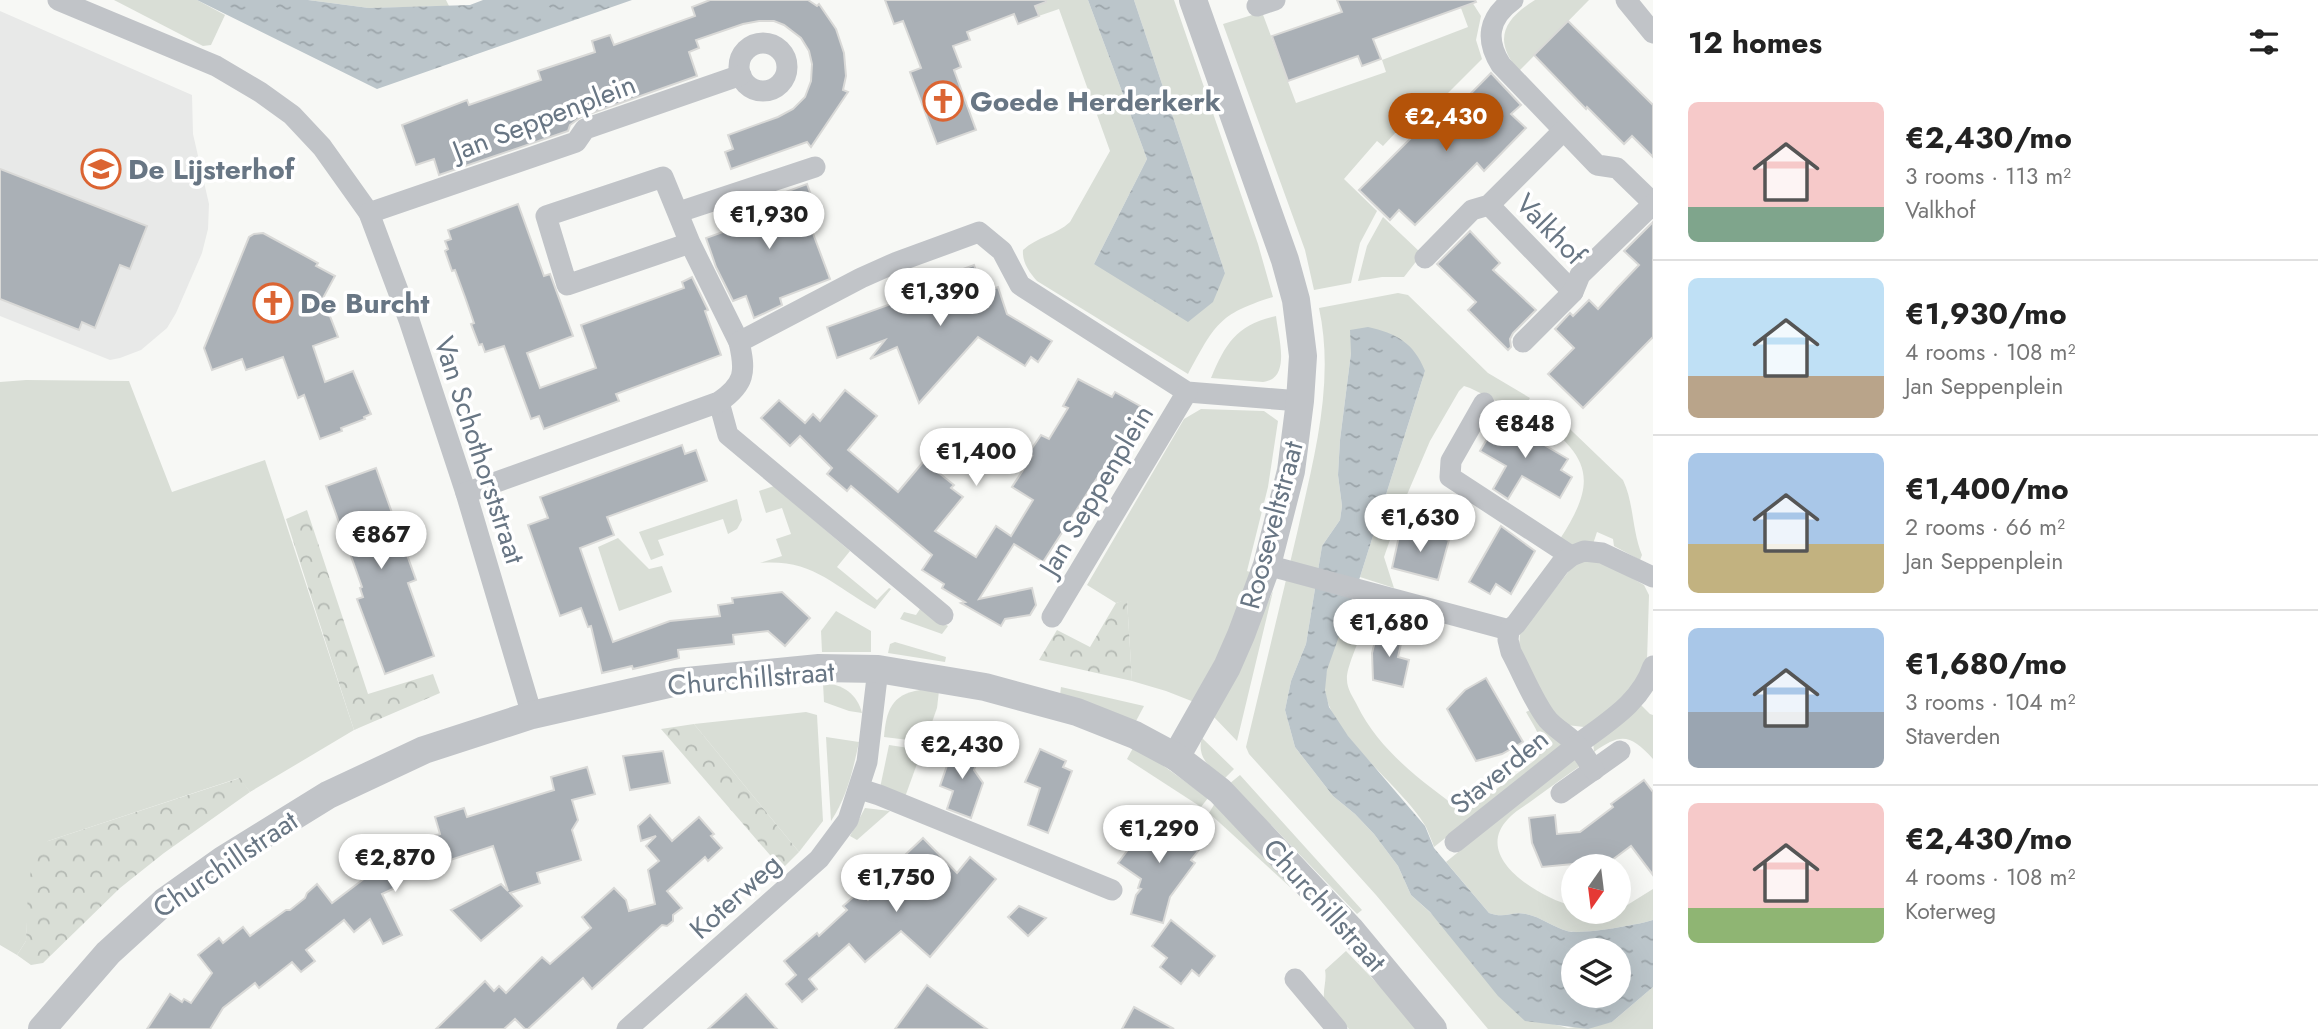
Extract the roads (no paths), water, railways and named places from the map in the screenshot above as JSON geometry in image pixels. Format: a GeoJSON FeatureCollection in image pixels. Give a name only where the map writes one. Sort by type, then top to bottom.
{"type":"FeatureCollection","features":[{"type":"Feature","properties":{"kind":"street","name":"Van Schothorststraat"},"geometry":{"type":"LineString","coordinates":[[58,0],[216,66],[260,92],[292,115],[322,147],[369,213],[409,320],[466,493],[532,715]]}},
{"type":"Feature","properties":{"kind":"street","name":"Rooseveltstraat"},"geometry":{"type":"LineString","coordinates":[[1176,757],[1227,667],[1267,565],[1291,471],[1303,356],[1296,300],[1285,260],[1193,0]]}},
{"type":"Feature","properties":{"kind":"street","name":"Valkhof"},"geometry":{"type":"LineString","coordinates":[[1513,0],[1500,13],[1489,39],[1501,65],[1597,165],[1617,168],[1653,204],[1580,275],[1573,292],[1523,342]]}},
{"type":"Feature","properties":{"kind":"street"},"geometry":{"type":"LineString","coordinates":[[1626,0],[1653,33]]}},
{"type":"Feature","properties":{"kind":"street","name":"Jan Seppenplein"},"geometry":{"type":"LineString","coordinates":[[369,213],[576,142],[585,129],[741,75]]}},
{"type":"Feature","properties":{"kind":"street","name":"Valkhof"},"geometry":{"type":"LineString","coordinates":[[1425,258],[1472,210],[1489,205],[1563,131]]}},
{"type":"Feature","properties":{"kind":"street"},"geometry":{"type":"LineString","coordinates":[[679,212],[815,167]]}},
{"type":"Feature","properties":{"kind":"street"},"geometry":{"type":"LineString","coordinates":[[466,493],[719,402],[734,391],[744,367],[738,342],[663,177],[546,216],[567,285],[691,243]]}},
{"type":"Feature","properties":{"kind":"street","name":"Valkhof"},"geometry":{"type":"LineString","coordinates":[[1489,205],[1573,292]]}},
{"type":"Feature","properties":{"kind":"street","name":"Jan Seppenplein"},"geometry":{"type":"LineString","coordinates":[[738,342],[861,278],[979,232],[1002,251],[1020,285],[1187,393],[1300,401]]}},
{"type":"Feature","properties":{"kind":"street","name":"Jan Seppenplein"},"geometry":{"type":"LineString","coordinates":[[1052,617],[1187,393]]}},
{"type":"Feature","properties":{"kind":"street"},"geometry":{"type":"LineString","coordinates":[[719,402],[728,435],[943,615]]}},
{"type":"Feature","properties":{"kind":"street"},"geometry":{"type":"LineString","coordinates":[[1484,403],[1451,460],[1450,477],[1571,556]]}},
{"type":"Feature","properties":{"kind":"street"},"geometry":{"type":"LineString","coordinates":[[1267,565],[1509,630],[1560,565],[1571,556],[1584,551],[1602,553],[1653,577]]}},
{"type":"Feature","properties":{"kind":"street","name":"Staverden"},"geometry":{"type":"LineString","coordinates":[[1509,630],[1511,652],[1546,718],[1577,745],[1594,769]]}},
{"type":"Feature","properties":{"kind":"street","name":"Staverden"},"geometry":{"type":"LineString","coordinates":[[1455,842],[1637,697],[1648,683],[1653,666]]}},
{"type":"Feature","properties":{"kind":"street","name":"Churchillstraat"},"geometry":{"type":"LineString","coordinates":[[42,1029],[108,953],[164,902],[223,860],[328,795],[424,750],[532,715],[677,682],[819,668],[878,669],[985,687],[1077,712],[1135,735],[1176,757],[1220,791],[1350,929],[1433,1029]]}},
{"type":"Feature","properties":{"kind":"street","name":"Koterweg"},"geometry":{"type":"LineString","coordinates":[[627,1029],[819,859],[848,820],[867,762],[878,669]]}},
{"type":"Feature","properties":{"kind":"street","name":"Staverden"},"geometry":{"type":"LineString","coordinates":[[1561,793],[1619,751]]}},
{"type":"Feature","properties":{"kind":"street"},"geometry":{"type":"LineString","coordinates":[[860,789],[1112,890]]}},
{"type":"Feature","properties":{"kind":"street"},"geometry":{"type":"LineString","coordinates":[[1294,979],[1337,1029]]}},
{"type":"Feature","properties":{"kind":"water"},"geometry":{"type":"Polygon","coordinates":[[[197,0],[308,0],[369,8],[470,5],[483,0],[632,0],[377,89],[197,0]]]}},
{"type":"Feature","properties":{"kind":"water"},"geometry":{"type":"Polygon","coordinates":[[[1088,0],[1134,0],[1225,273],[1213,302],[1188,322],[1094,264],[1147,159],[1088,0]]]}},
{"type":"Feature","properties":{"kind":"water"},"geometry":{"type":"Polygon","coordinates":[[[1368,327],[1387,332],[1410,346],[1425,371],[1360,577],[1327,670],[1325,690],[1329,707],[1348,736],[1425,826],[1434,848],[1489,913],[1526,914],[1574,932],[1609,929],[1653,920],[1653,987],[1631,1006],[1631,938],[1561,938],[1561,1008],[1628,1008],[1612,1022],[1588,1029],[1525,1021],[1498,996],[1430,912],[1411,895],[1398,866],[1374,834],[1333,796],[1295,747],[1285,710],[1291,681],[1306,644],[1322,546],[1340,520],[1340,440],[1351,353],[1350,330],[1368,327]]]}},
{"type":"Feature","properties":{"kind":"place","name":"Goede Herderkerk"},"geometry":{"type":"Point","coordinates":[943,101]}},
{"type":"Feature","properties":{"kind":"place","name":"De Lijsterhof"},"geometry":{"type":"Point","coordinates":[101,169]}},
{"type":"Feature","properties":{"kind":"place","name":"De Burcht"},"geometry":{"type":"Point","coordinates":[273,303]}}]}
